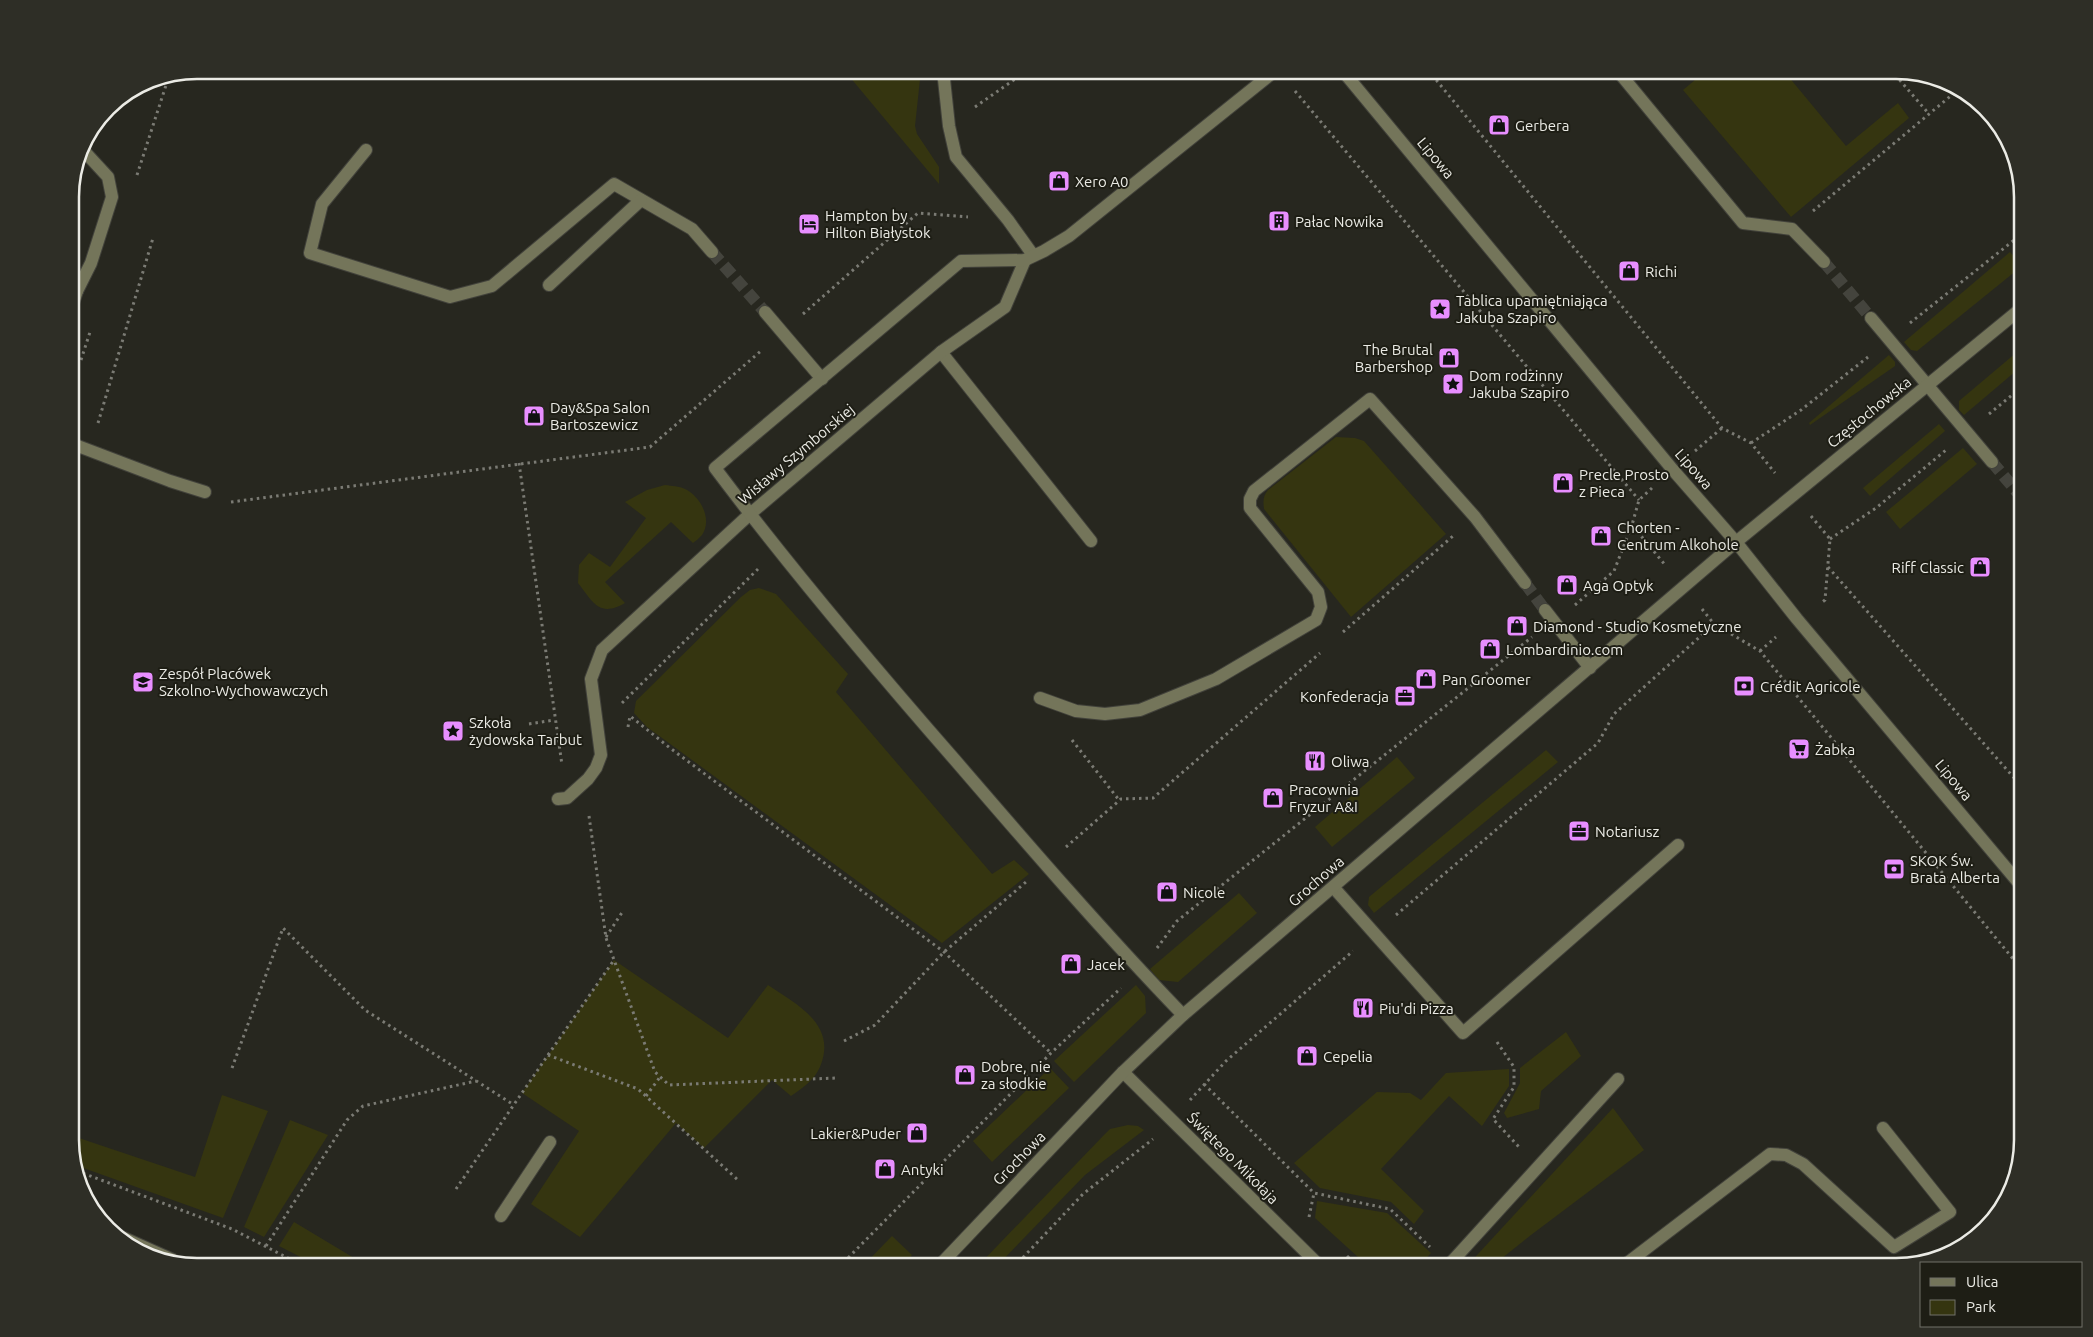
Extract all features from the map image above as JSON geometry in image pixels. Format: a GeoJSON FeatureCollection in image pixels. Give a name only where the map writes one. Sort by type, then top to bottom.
{"type":"FeatureCollection","features":[{"type":"Feature","properties":{"kind":"street"},"geometry":{"type":"LineString","coordinates":[[944,79],[949,126],[956,157],[1008,220],[1029,258]]}},
{"type":"Feature","properties":{"kind":"street"},"geometry":{"type":"LineString","coordinates":[[1183,1016],[1045,865],[867,659],[778,550],[715,468],[962,261],[1029,258],[1069,236],[1265,79]]}},
{"type":"Feature","properties":{"kind":"street","name":"Lipowa"},"geometry":{"type":"LineString","coordinates":[[1349,79],[1673,470],[1736,542],[1802,626],[2014,877]]}},
{"type":"Feature","properties":{"kind":"street"},"geometry":{"type":"LineString","coordinates":[[1624,79],[1743,222],[1792,229],[1824,262]]}},
{"type":"Feature","properties":{"kind":"street"},"geometry":{"type":"LineString","coordinates":[[366,150],[322,204],[310,253],[450,297],[492,286],[614,184],[692,229],[712,252]]}},
{"type":"Feature","properties":{"kind":"street"},"geometry":{"type":"LineString","coordinates":[[79,282],[91,263],[112,197],[108,178],[87,154]]}},
{"type":"Feature","properties":{"kind":"street"},"geometry":{"type":"LineString","coordinates":[[549,284],[641,200]]}},
{"type":"Feature","properties":{"kind":"street","name":"Wisławy Szymborskiej"},"geometry":{"type":"LineString","coordinates":[[563,799],[596,768],[601,756],[591,679],[602,650],[750,514],[942,352],[1005,307],[1029,258]]}},
{"type":"Feature","properties":{"kind":"street"},"geometry":{"type":"LineString","coordinates":[[765,312],[822,379]]}},
{"type":"Feature","properties":{"kind":"street","name":"Częstochowska"},"geometry":{"type":"LineString","coordinates":[[1736,542],[2014,313]]}},
{"type":"Feature","properties":{"kind":"street"},"geometry":{"type":"LineString","coordinates":[[1871,318],[1926,386],[1992,462]]}},
{"type":"Feature","properties":{"kind":"street"},"geometry":{"type":"LineString","coordinates":[[942,352],[1091,541]]}},
{"type":"Feature","properties":{"kind":"street"},"geometry":{"type":"LineString","coordinates":[[1040,698],[1076,711],[1106,714],[1140,710],[1216,678],[1316,620],[1321,607],[1318,592],[1250,508],[1250,499],[1254,490],[1370,399],[1475,517],[1525,583]]}},
{"type":"Feature","properties":{"kind":"street"},"geometry":{"type":"LineString","coordinates":[[79,446],[170,481],[205,492]]}},
{"type":"Feature","properties":{"kind":"street","name":"Grochowa"},"geometry":{"type":"LineString","coordinates":[[947,1258],[1124,1072],[1183,1016],[1736,542]]}},
{"type":"Feature","properties":{"kind":"street"},"geometry":{"type":"LineString","coordinates":[[1545,610],[1590,668]]}},
{"type":"Feature","properties":{"kind":"street"},"geometry":{"type":"LineString","coordinates":[[1334,888],[1463,1033],[1678,845]]}},
{"type":"Feature","properties":{"kind":"street","name":"Świętego Mikołaja"},"geometry":{"type":"LineString","coordinates":[[1124,1072],[1312,1258]]}},
{"type":"Feature","properties":{"kind":"street"},"geometry":{"type":"LineString","coordinates":[[1454,1258],[1618,1079]]}},
{"type":"Feature","properties":{"kind":"street"},"geometry":{"type":"LineString","coordinates":[[1634,1258],[1770,1154],[1786,1155],[1804,1164],[1894,1247],[1950,1212],[1883,1128]]}},
{"type":"Feature","properties":{"kind":"street"},"geometry":{"type":"LineString","coordinates":[[501,1216],[550,1142]]}},
{"type":"Feature","properties":{"kind":"path"},"geometry":{"type":"LineString","coordinates":[[949,126],[1015,79]]}},
{"type":"Feature","properties":{"kind":"path"},"geometry":{"type":"LineString","coordinates":[[1435,79],[1722,428],[1750,443],[1801,410]]}},
{"type":"Feature","properties":{"kind":"path"},"geometry":{"type":"LineString","coordinates":[[1900,79],[1928,114]]}},
{"type":"Feature","properties":{"kind":"path"},"geometry":{"type":"LineString","coordinates":[[136,178],[167,83]]}},
{"type":"Feature","properties":{"kind":"path"},"geometry":{"type":"LineString","coordinates":[[1291,85],[1639,500]]}},
{"type":"Feature","properties":{"kind":"path"},"geometry":{"type":"LineString","coordinates":[[1792,229],[1953,94]]}},
{"type":"Feature","properties":{"kind":"path"},"geometry":{"type":"LineString","coordinates":[[205,492],[232,502],[650,447],[918,213],[1008,220]]}},
{"type":"Feature","properties":{"kind":"path"},"geometry":{"type":"LineString","coordinates":[[90,450],[153,238]]}},
{"type":"Feature","properties":{"kind":"path"},"geometry":{"type":"LineString","coordinates":[[520,463],[563,799],[587,805],[606,938],[655,1072],[669,1085],[836,1078]]}},
{"type":"Feature","properties":{"kind":"path"},"geometry":{"type":"LineString","coordinates":[[1818,605],[1825,600],[1830,539],[1876,508]]}},
{"type":"Feature","properties":{"kind":"path"},"geometry":{"type":"LineString","coordinates":[[1342,633],[1475,517]]}},
{"type":"Feature","properties":{"kind":"path"},"geometry":{"type":"LineString","coordinates":[[848,1258],[1051,1053],[1141,971],[1176,921],[1520,645],[1554,622],[1614,572],[1632,525]]}},
{"type":"Feature","properties":{"kind":"path"},"geometry":{"type":"LineString","coordinates":[[778,550],[621,704],[630,716],[670,748],[944,952],[1051,1053]]}},
{"type":"Feature","properties":{"kind":"path"},"geometry":{"type":"LineString","coordinates":[[1828,567],[2014,778]]}},
{"type":"Feature","properties":{"kind":"path"},"geometry":{"type":"LineString","coordinates":[[1023,1258],[1083,1194],[1146,1146],[1226,1061],[1598,743],[1614,714],[1714,624],[1760,651],[2014,960]]}},
{"type":"Feature","properties":{"kind":"path"},"geometry":{"type":"LineString","coordinates":[[844,1042],[875,1024],[944,952],[1120,800],[1153,798],[1320,652]]}},
{"type":"Feature","properties":{"kind":"path"},"geometry":{"type":"LineString","coordinates":[[626,733],[630,716]]}},
{"type":"Feature","properties":{"kind":"path"},"geometry":{"type":"LineString","coordinates":[[529,724],[554,720]]}},
{"type":"Feature","properties":{"kind":"path"},"geometry":{"type":"LineString","coordinates":[[1070,738],[1120,800]]}},
{"type":"Feature","properties":{"kind":"path"},"geometry":{"type":"LineString","coordinates":[[606,938],[623,912]]}},
{"type":"Feature","properties":{"kind":"path"},"geometry":{"type":"LineString","coordinates":[[232,1068],[283,928],[365,1010],[514,1105]]}},
{"type":"Feature","properties":{"kind":"path"},"geometry":{"type":"LineString","coordinates":[[456,1189],[614,960]]}},
{"type":"Feature","properties":{"kind":"path"},"geometry":{"type":"LineString","coordinates":[[548,1055],[638,1089],[738,1180]]}},
{"type":"Feature","properties":{"kind":"path"},"geometry":{"type":"LineString","coordinates":[[1514,1067],[1514,1086],[1493,1119],[1538,1167]]}},
{"type":"Feature","properties":{"kind":"path"},"geometry":{"type":"LineString","coordinates":[[646,1096],[660,1077]]}},
{"type":"Feature","properties":{"kind":"path"},"geometry":{"type":"LineString","coordinates":[[266,1246],[346,1120],[363,1106],[476,1081]]}},
{"type":"Feature","properties":{"kind":"path"},"geometry":{"type":"LineString","coordinates":[[1204,1084],[1314,1193],[1390,1209],[1439,1258]]}},
{"type":"Feature","properties":{"kind":"path"},"geometry":{"type":"LineString","coordinates":[[84,1174],[232,1228],[288,1258]]}},
{"type":"Feature","properties":{"kind":"green space"},"geometry":{"type":"Polygon","coordinates":[[[852,79],[920,79],[915,126],[917,134],[939,167],[939,184],[852,79]]]}},
{"type":"Feature","properties":{"kind":"green space"},"geometry":{"type":"Polygon","coordinates":[[[1696,79],[1790,79],[1846,146],[1898,103],[1909,118],[1791,217],[1683,90],[1696,79]]]}},
{"type":"Feature","properties":{"kind":"green space"},"geometry":{"type":"Polygon","coordinates":[[[2010,252],[2014,257],[2014,272],[1917,351],[1911,350],[1904,342],[2010,252]]]}},
{"type":"Feature","properties":{"kind":"green space"},"geometry":{"type":"Polygon","coordinates":[[[1889,355],[1895,362],[1895,366],[1810,425],[1809,423],[1889,355]]]}},
{"type":"Feature","properties":{"kind":"green space"},"geometry":{"type":"Polygon","coordinates":[[[2014,355],[2014,373],[1964,415],[1959,410],[1959,401],[2014,355]]]}},
{"type":"Feature","properties":{"kind":"green space"},"geometry":{"type":"Polygon","coordinates":[[[1939,424],[1945,431],[1870,496],[1863,488],[1939,424]]]}},
{"type":"Feature","properties":{"kind":"green space"},"geometry":{"type":"Polygon","coordinates":[[[1336,437],[1355,438],[1364,441],[1446,534],[1351,617],[1264,509],[1264,497],[1268,490],[1336,437]]]}},
{"type":"Feature","properties":{"kind":"green space"},"geometry":{"type":"Polygon","coordinates":[[[1963,448],[1977,464],[1900,529],[1886,512],[1963,448]]]}},
{"type":"Feature","properties":{"kind":"green space"},"geometry":{"type":"Polygon","coordinates":[[[665,485],[685,489],[700,502],[706,522],[702,535],[693,543],[671,522],[605,582],[625,603],[609,609],[597,606],[578,583],[579,565],[589,553],[610,567],[646,518],[625,502],[647,490],[665,485]]]}},
{"type":"Feature","properties":{"kind":"green space"},"geometry":{"type":"Polygon","coordinates":[[[759,588],[776,594],[848,674],[836,692],[992,874],[1014,860],[1029,874],[942,943],[647,727],[634,713],[636,701],[741,597],[750,590],[759,588]]]}},
{"type":"Feature","properties":{"kind":"green space"},"geometry":{"type":"Polygon","coordinates":[[[1546,750],[1558,762],[1374,913],[1368,905],[1369,897],[1546,750]]]}},
{"type":"Feature","properties":{"kind":"green space"},"geometry":{"type":"Polygon","coordinates":[[[1397,757],[1415,778],[1332,847],[1315,827],[1397,757]]]}},
{"type":"Feature","properties":{"kind":"green space"},"geometry":{"type":"Polygon","coordinates":[[[1239,893],[1257,913],[1178,982],[1159,980],[1150,969],[1239,893]]]}},
{"type":"Feature","properties":{"kind":"green space"},"geometry":{"type":"Polygon","coordinates":[[[614,960],[728,1038],[768,985],[806,1012],[814,1021],[824,1040],[824,1052],[819,1070],[805,1086],[791,1096],[772,1080],[704,1148],[676,1123],[580,1237],[531,1204],[579,1131],[522,1093],[614,960]]]}},
{"type":"Feature","properties":{"kind":"green space"},"geometry":{"type":"Polygon","coordinates":[[[1136,985],[1145,996],[1146,1013],[1074,1082],[1054,1061],[1136,985]]]}},
{"type":"Feature","properties":{"kind":"green space"},"geometry":{"type":"Polygon","coordinates":[[[1566,1032],[1581,1056],[1541,1091],[1539,1109],[1507,1118],[1504,1113],[1520,1083],[1520,1068],[1566,1032]]]}},
{"type":"Feature","properties":{"kind":"green space"},"geometry":{"type":"Polygon","coordinates":[[[1050,1068],[1069,1088],[992,1162],[973,1141],[1050,1068]]]}},
{"type":"Feature","properties":{"kind":"green space"},"geometry":{"type":"Polygon","coordinates":[[[1509,1069],[1509,1086],[1482,1126],[1449,1096],[1381,1169],[1424,1211],[1414,1224],[1391,1202],[1320,1188],[1294,1163],[1377,1092],[1410,1093],[1421,1100],[1446,1073],[1509,1069]]]}},
{"type":"Feature","properties":{"kind":"green space"},"geometry":{"type":"Polygon","coordinates":[[[222,1095],[268,1111],[223,1218],[82,1168],[79,1138],[195,1177],[222,1095]]]}},
{"type":"Feature","properties":{"kind":"green space"},"geometry":{"type":"Polygon","coordinates":[[[1613,1108],[1644,1150],[1502,1258],[1474,1258],[1613,1108]]]}},
{"type":"Feature","properties":{"kind":"green space"},"geometry":{"type":"Polygon","coordinates":[[[290,1120],[328,1135],[264,1237],[244,1227],[290,1120]]]}},
{"type":"Feature","properties":{"kind":"green space"},"geometry":{"type":"Polygon","coordinates":[[[1128,1125],[1138,1126],[1144,1130],[1085,1175],[1005,1258],[986,1258],[1110,1129],[1128,1125]]]}},
{"type":"Feature","properties":{"kind":"green space"},"geometry":{"type":"Polygon","coordinates":[[[1317,1201],[1387,1213],[1431,1253],[1426,1258],[1359,1258],[1315,1218],[1317,1201]]]}},
{"type":"Feature","properties":{"kind":"green space"},"geometry":{"type":"Polygon","coordinates":[[[294,1222],[354,1258],[302,1258],[279,1246],[294,1222]]]}},
{"type":"Feature","properties":{"kind":"green space"},"geometry":{"type":"Polygon","coordinates":[[[892,1236],[912,1255],[909,1258],[871,1258],[892,1236]]]}},
{"type":"Feature","properties":{"kind":"tunnel"},"geometry":{"type":"LineString","coordinates":[[712,252],[765,312]]}},
{"type":"Feature","properties":{"kind":"tunnel"},"geometry":{"type":"LineString","coordinates":[[1824,262],[1871,318]]}},
{"type":"Feature","properties":{"kind":"tunnel"},"geometry":{"type":"LineString","coordinates":[[1992,462],[2014,488]]}},
{"type":"Feature","properties":{"kind":"tunnel"},"geometry":{"type":"LineString","coordinates":[[1525,583],[1545,610]]}},
{"type":"Feature","properties":{"kind":"place","name":"Gerbera"},"geometry":{"type":"Point","coordinates":[1499,125]}},
{"type":"Feature","properties":{"kind":"place","name":"Xero A0"},"geometry":{"type":"Point","coordinates":[1059,181]}},
{"type":"Feature","properties":{"kind":"place","name":"Pałac Nowika"},"geometry":{"type":"Point","coordinates":[1279,221]}},
{"type":"Feature","properties":{"kind":"place","name":"Hampton by Hilton Białystok"},"geometry":{"type":"Point","coordinates":[809,224]}},
{"type":"Feature","properties":{"kind":"place","name":"Richi"},"geometry":{"type":"Point","coordinates":[1629,271]}},
{"type":"Feature","properties":{"kind":"place","name":"Tablica upamiętniająca Jakuba Szapiro"},"geometry":{"type":"Point","coordinates":[1440,309]}},
{"type":"Feature","properties":{"kind":"place","name":"The Brutal Barbershop"},"geometry":{"type":"Point","coordinates":[1449,358]}},
{"type":"Feature","properties":{"kind":"place","name":"Dom rodzinny Jakuba Szapiro"},"geometry":{"type":"Point","coordinates":[1453,384]}},
{"type":"Feature","properties":{"kind":"place","name":"Day&Spa Salon Bartoszewicz"},"geometry":{"type":"Point","coordinates":[534,416]}},
{"type":"Feature","properties":{"kind":"place","name":"Precle Prosto z Pieca"},"geometry":{"type":"Point","coordinates":[1563,483]}},
{"type":"Feature","properties":{"kind":"place","name":"Chorten - Centrum Alkohole"},"geometry":{"type":"Point","coordinates":[1601,536]}},
{"type":"Feature","properties":{"kind":"place","name":"Riff Classic"},"geometry":{"type":"Point","coordinates":[1980,567]}},
{"type":"Feature","properties":{"kind":"place","name":"Aga Optyk"},"geometry":{"type":"Point","coordinates":[1567,585]}},
{"type":"Feature","properties":{"kind":"place","name":"Diamond - Studio Kosmetyczne"},"geometry":{"type":"Point","coordinates":[1517,626]}},
{"type":"Feature","properties":{"kind":"place","name":"Lombardinio.com"},"geometry":{"type":"Point","coordinates":[1490,649]}},
{"type":"Feature","properties":{"kind":"place","name":"Pan Groomer"},"geometry":{"type":"Point","coordinates":[1426,679]}},
{"type":"Feature","properties":{"kind":"place","name":"Zespół Placówek Szkolno-Wychowawczych"},"geometry":{"type":"Point","coordinates":[143,682]}},
{"type":"Feature","properties":{"kind":"place","name":"Crédit Agricole"},"geometry":{"type":"Point","coordinates":[1744,686]}},
{"type":"Feature","properties":{"kind":"place","name":"Konfederacja"},"geometry":{"type":"Point","coordinates":[1405,696]}},
{"type":"Feature","properties":{"kind":"place","name":"Szkoła żydowska Tarbut"},"geometry":{"type":"Point","coordinates":[453,731]}},
{"type":"Feature","properties":{"kind":"place","name":"Żabka"},"geometry":{"type":"Point","coordinates":[1799,749]}},
{"type":"Feature","properties":{"kind":"place","name":"Oliwa"},"geometry":{"type":"Point","coordinates":[1315,761]}},
{"type":"Feature","properties":{"kind":"place","name":"Pracownia Fryzur A&I"},"geometry":{"type":"Point","coordinates":[1273,798]}},
{"type":"Feature","properties":{"kind":"place","name":"Notariusz"},"geometry":{"type":"Point","coordinates":[1579,831]}},
{"type":"Feature","properties":{"kind":"place","name":"SKOK Św. Brata Alberta"},"geometry":{"type":"Point","coordinates":[1894,869]}},
{"type":"Feature","properties":{"kind":"place","name":"Nicole"},"geometry":{"type":"Point","coordinates":[1167,892]}},
{"type":"Feature","properties":{"kind":"place","name":"Jacek"},"geometry":{"type":"Point","coordinates":[1071,964]}},
{"type":"Feature","properties":{"kind":"place","name":"Piu'di Pizza"},"geometry":{"type":"Point","coordinates":[1363,1008]}},
{"type":"Feature","properties":{"kind":"place","name":"Cepelia"},"geometry":{"type":"Point","coordinates":[1307,1056]}},
{"type":"Feature","properties":{"kind":"place","name":"Dobre, nie za słodkie"},"geometry":{"type":"Point","coordinates":[965,1075]}},
{"type":"Feature","properties":{"kind":"place","name":"Lakier&Puder"},"geometry":{"type":"Point","coordinates":[917,1133]}},
{"type":"Feature","properties":{"kind":"place","name":"Antyki"},"geometry":{"type":"Point","coordinates":[885,1169]}}]}
